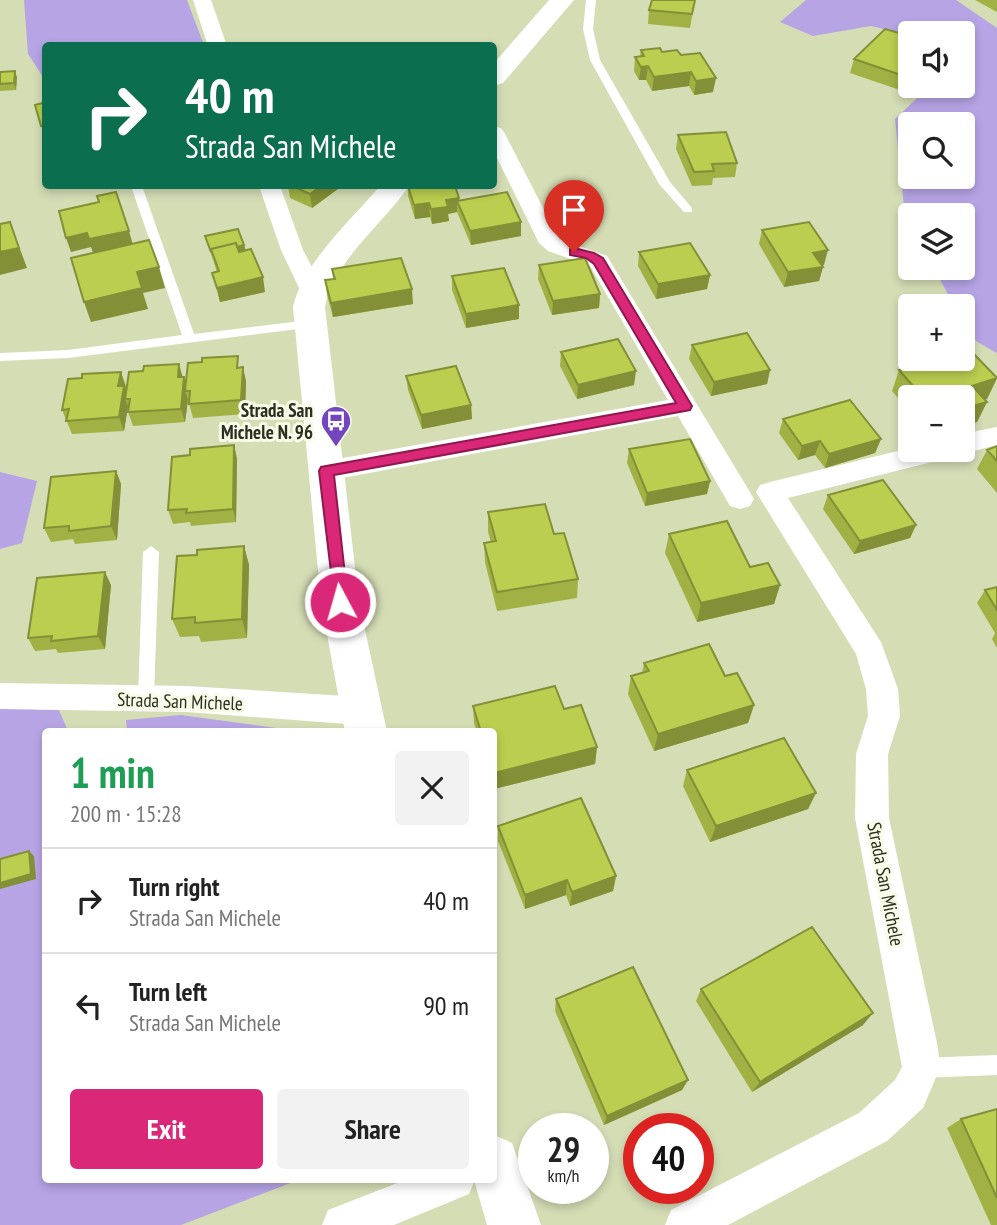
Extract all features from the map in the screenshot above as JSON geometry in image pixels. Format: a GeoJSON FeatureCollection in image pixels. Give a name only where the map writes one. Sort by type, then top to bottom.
{"type":"FeatureCollection","features":[{"type":"Feature","properties":{"kind":"street"},"geometry":{"type":"LineString","coordinates":[[202,0],[217,42]]}},
{"type":"Feature","properties":{"kind":"street"},"geometry":{"type":"LineString","coordinates":[[497,75],[562,0]]}},
{"type":"Feature","properties":{"kind":"street"},"geometry":{"type":"LineString","coordinates":[[497,138],[550,243],[558,249],[590,255],[599,261],[740,499]]}},
{"type":"Feature","properties":{"kind":"street"},"geometry":{"type":"LineString","coordinates":[[270,189],[292,250],[312,289],[393,189]]}},
{"type":"Feature","properties":{"kind":"street","name":"Strada San Michele"},"geometry":{"type":"LineString","coordinates":[[0,696],[146,698],[363,721],[340,602],[309,324],[312,289]]}},
{"type":"Feature","properties":{"kind":"street"},"geometry":{"type":"LineString","coordinates":[[326,471],[685,406]]}},
{"type":"Feature","properties":{"kind":"street"},"geometry":{"type":"LineString","coordinates":[[975,441],[997,436]]}},
{"type":"Feature","properties":{"kind":"street","name":"Strada San Michele"},"geometry":{"type":"LineString","coordinates":[[898,460],[770,492],[870,651],[882,688],[884,716],[872,754],[872,818],[921,1068]]}},
{"type":"Feature","properties":{"kind":"street"},"geometry":{"type":"LineString","coordinates":[[687,1225],[873,1127],[909,1094],[921,1068]]}},
{"type":"Feature","properties":{"kind":"street"},"geometry":{"type":"LineString","coordinates":[[497,1173],[513,1225]]}},
{"type":"Feature","properties":{"kind":"street"},"geometry":{"type":"LineString","coordinates":[[343,1225],[448,1183]]}},
{"type":"Feature","properties":{"kind":"lane"},"geometry":{"type":"LineString","coordinates":[[592,0],[588,29],[595,60],[665,184],[688,210]]}},
{"type":"Feature","properties":{"kind":"lane"},"geometry":{"type":"LineString","coordinates":[[137,189],[191,340]]}},
{"type":"Feature","properties":{"kind":"lane"},"geometry":{"type":"LineString","coordinates":[[0,357],[68,355],[309,324]]}},
{"type":"Feature","properties":{"kind":"lane"},"geometry":{"type":"LineString","coordinates":[[146,698],[151,552]]}},
{"type":"Feature","properties":{"kind":"lane"},"geometry":{"type":"LineString","coordinates":[[921,1068],[997,1065]]}},
{"type":"Feature","properties":{"kind":"shaded area"},"geometry":{"type":"Polygon","coordinates":[[[24,0],[187,0],[203,42],[42,42],[42,75],[28,54],[24,0]]]}},
{"type":"Feature","properties":{"kind":"shaded area"},"geometry":{"type":"Polygon","coordinates":[[[806,0],[956,0],[997,28],[997,353],[975,340],[975,294],[948,294],[940,280],[975,280],[975,203],[904,203],[902,189],[975,189],[975,112],[902,112],[917,98],[975,98],[975,21],[898,21],[898,32],[871,26],[813,36],[780,22],[806,0]]]}},
{"type":"Feature","properties":{"kind":"shaded area"},"geometry":{"type":"Polygon","coordinates":[[[898,116],[898,148],[895,119],[898,116]]]}},
{"type":"Feature","properties":{"kind":"shaded area"},"geometry":{"type":"Polygon","coordinates":[[[0,472],[37,481],[22,543],[0,549],[0,472]]]}},
{"type":"Feature","properties":{"kind":"shaded area"},"geometry":{"type":"Polygon","coordinates":[[[0,708],[59,710],[67,728],[42,728],[42,1183],[290,1183],[181,1225],[0,1225],[0,708]]]}},
{"type":"Feature","properties":{"kind":"shaded area"},"geometry":{"type":"Polygon","coordinates":[[[181,715],[276,728],[127,728],[126,720],[181,715]]]}},
{"type":"Feature","properties":{"kind":"building"},"geometry":{"type":"Polygon","coordinates":[[[652,0],[695,0],[692,14],[649,10],[652,0]]]}},
{"type":"Feature","properties":{"kind":"building"},"geometry":{"type":"Polygon","coordinates":[[[885,29],[898,33],[898,74],[854,59],[885,29]]]}},
{"type":"Feature","properties":{"kind":"building"},"geometry":{"type":"Polygon","coordinates":[[[660,48],[662,52],[677,50],[681,55],[700,53],[716,78],[696,81],[691,72],[654,77],[648,66],[641,67],[635,57],[644,56],[641,50],[660,48]]]}},
{"type":"Feature","properties":{"kind":"building"},"geometry":{"type":"Polygon","coordinates":[[[15,71],[14,83],[0,84],[0,72],[15,71]]]}},
{"type":"Feature","properties":{"kind":"building"},"geometry":{"type":"Polygon","coordinates":[[[42,103],[42,126],[41,126],[35,105],[42,103]]]}},
{"type":"Feature","properties":{"kind":"building"},"geometry":{"type":"Polygon","coordinates":[[[726,132],[737,163],[712,164],[714,171],[694,172],[678,135],[726,132]]]}},
{"type":"Feature","properties":{"kind":"building"},"geometry":{"type":"Polygon","coordinates":[[[299,189],[317,189],[310,194],[299,189]]]}},
{"type":"Feature","properties":{"kind":"building"},"geometry":{"type":"Polygon","coordinates":[[[409,189],[456,189],[459,198],[446,200],[448,207],[431,209],[429,203],[414,205],[409,189]]]}},
{"type":"Feature","properties":{"kind":"building"},"geometry":{"type":"Polygon","coordinates":[[[116,192],[129,231],[89,239],[87,233],[66,238],[59,211],[99,202],[97,196],[116,192]]]}},
{"type":"Feature","properties":{"kind":"building"},"geometry":{"type":"Polygon","coordinates":[[[507,192],[521,222],[470,231],[457,201],[507,192]]]}},
{"type":"Feature","properties":{"kind":"building"},"geometry":{"type":"Polygon","coordinates":[[[10,222],[19,248],[0,252],[0,224],[10,222]]]}},
{"type":"Feature","properties":{"kind":"building"},"geometry":{"type":"Polygon","coordinates":[[[809,222],[828,250],[813,253],[823,267],[788,272],[762,230],[809,222]]]}},
{"type":"Feature","properties":{"kind":"building"},"geometry":{"type":"Polygon","coordinates":[[[238,229],[244,245],[237,247],[236,243],[211,249],[211,252],[205,236],[238,229]]]}},
{"type":"Feature","properties":{"kind":"building"},"geometry":{"type":"Polygon","coordinates":[[[149,240],[159,267],[137,272],[142,288],[84,302],[71,258],[149,240]]]}},
{"type":"Feature","properties":{"kind":"building"},"geometry":{"type":"Polygon","coordinates":[[[236,243],[239,252],[251,249],[263,277],[217,288],[212,273],[219,271],[211,249],[236,243]]]}},
{"type":"Feature","properties":{"kind":"building"},"geometry":{"type":"Polygon","coordinates":[[[690,243],[710,275],[658,284],[639,252],[690,243]]]}},
{"type":"Feature","properties":{"kind":"building"},"geometry":{"type":"Polygon","coordinates":[[[401,258],[412,289],[331,303],[325,280],[335,279],[332,269],[401,258]]]}},
{"type":"Feature","properties":{"kind":"building"},"geometry":{"type":"Polygon","coordinates":[[[585,258],[600,294],[553,301],[539,265],[585,258]]]}},
{"type":"Feature","properties":{"kind":"building"},"geometry":{"type":"Polygon","coordinates":[[[504,268],[519,305],[466,314],[452,276],[504,268]]]}},
{"type":"Feature","properties":{"kind":"building"},"geometry":{"type":"Polygon","coordinates":[[[747,333],[770,370],[714,382],[692,345],[747,333]]]}},
{"type":"Feature","properties":{"kind":"building"},"geometry":{"type":"Polygon","coordinates":[[[618,339],[636,371],[578,385],[561,352],[618,339]]]}},
{"type":"Feature","properties":{"kind":"building"},"geometry":{"type":"Polygon","coordinates":[[[975,355],[997,378],[975,385],[912,385],[900,371],[975,371],[975,355]]]}},
{"type":"Feature","properties":{"kind":"building"},"geometry":{"type":"Polygon","coordinates":[[[238,356],[237,368],[243,367],[241,400],[189,404],[190,391],[185,391],[188,363],[202,362],[202,358],[238,356]]]}},
{"type":"Feature","properties":{"kind":"building"},"geometry":{"type":"Polygon","coordinates":[[[179,364],[178,377],[184,377],[181,409],[128,412],[130,399],[125,399],[129,372],[143,371],[144,366],[179,364]]]}},
{"type":"Feature","properties":{"kind":"building"},"geometry":{"type":"Polygon","coordinates":[[[456,366],[471,405],[421,415],[406,376],[456,366]]]}},
{"type":"Feature","properties":{"kind":"building"},"geometry":{"type":"Polygon","coordinates":[[[121,372],[118,386],[124,386],[119,417],[66,421],[69,409],[62,410],[68,379],[82,378],[82,374],[121,372]]]}},
{"type":"Feature","properties":{"kind":"building"},"geometry":{"type":"Polygon","coordinates":[[[975,389],[987,402],[975,405],[975,389]]]}},
{"type":"Feature","properties":{"kind":"building"},"geometry":{"type":"Polygon","coordinates":[[[850,400],[881,439],[829,454],[820,441],[802,446],[783,419],[850,400]]]}},
{"type":"Feature","properties":{"kind":"building"},"geometry":{"type":"Polygon","coordinates":[[[690,439],[710,481],[647,493],[629,449],[690,439]]]}},
{"type":"Feature","properties":{"kind":"building"},"geometry":{"type":"Polygon","coordinates":[[[234,445],[233,509],[186,513],[187,509],[168,510],[172,457],[190,455],[190,449],[234,445]]]}},
{"type":"Feature","properties":{"kind":"building"},"geometry":{"type":"Polygon","coordinates":[[[997,446],[997,461],[987,450],[997,446]]]}},
{"type":"Feature","properties":{"kind":"building"},"geometry":{"type":"Polygon","coordinates":[[[116,471],[111,526],[69,531],[69,526],[44,528],[51,477],[116,471]]]}},
{"type":"Feature","properties":{"kind":"building"},"geometry":{"type":"Polygon","coordinates":[[[883,480],[916,525],[860,541],[828,495],[883,480]]]}},
{"type":"Feature","properties":{"kind":"building"},"geometry":{"type":"Polygon","coordinates":[[[545,504],[554,534],[564,533],[578,579],[497,592],[484,543],[496,541],[488,512],[545,504]]]}},
{"type":"Feature","properties":{"kind":"building"},"geometry":{"type":"Polygon","coordinates":[[[727,521],[750,567],[768,563],[780,585],[701,603],[669,534],[727,521]]]}},
{"type":"Feature","properties":{"kind":"building"},"geometry":{"type":"Polygon","coordinates":[[[244,546],[242,619],[195,623],[195,617],[172,619],[177,556],[197,555],[197,550],[244,546]]]}},
{"type":"Feature","properties":{"kind":"building"},"geometry":{"type":"Polygon","coordinates":[[[105,572],[98,636],[51,641],[52,636],[28,638],[37,578],[105,572]]]}},
{"type":"Feature","properties":{"kind":"building"},"geometry":{"type":"Polygon","coordinates":[[[997,587],[997,610],[985,590],[997,587]]]}},
{"type":"Feature","properties":{"kind":"building"},"geometry":{"type":"Polygon","coordinates":[[[709,644],[725,676],[737,673],[754,705],[658,734],[631,676],[649,671],[644,663],[709,644]]]}},
{"type":"Feature","properties":{"kind":"building"},"geometry":{"type":"Polygon","coordinates":[[[555,686],[564,709],[581,705],[597,747],[497,772],[497,728],[480,728],[473,706],[555,686]]]}},
{"type":"Feature","properties":{"kind":"building"},"geometry":{"type":"Polygon","coordinates":[[[784,738],[816,793],[716,826],[687,770],[784,738]]]}},
{"type":"Feature","properties":{"kind":"building"},"geometry":{"type":"Polygon","coordinates":[[[581,798],[616,876],[572,892],[567,880],[525,895],[498,826],[581,798]]]}},
{"type":"Feature","properties":{"kind":"building"},"geometry":{"type":"Polygon","coordinates":[[[29,851],[31,874],[0,883],[0,859],[29,851]]]}},
{"type":"Feature","properties":{"kind":"building"},"geometry":{"type":"Polygon","coordinates":[[[812,927],[873,1013],[760,1082],[701,989],[812,927]]]}},
{"type":"Feature","properties":{"kind":"building"},"geometry":{"type":"Polygon","coordinates":[[[633,967],[688,1080],[609,1115],[606,1113],[556,999],[633,967]]]}},
{"type":"Feature","properties":{"kind":"building"},"geometry":{"type":"Polygon","coordinates":[[[997,1109],[997,1198],[961,1119],[997,1109]]]}},
{"type":"Feature","properties":{"kind":"place","name":"Strada San Michele N. 96"},"geometry":{"type":"Point","coordinates":[336,448]}},
{"type":"Feature","properties":{"kind":"route"},"geometry":{"type":"LineString","coordinates":[[340,602],[326,471],[685,406],[599,261],[590,255],[574,252]]}}]}
